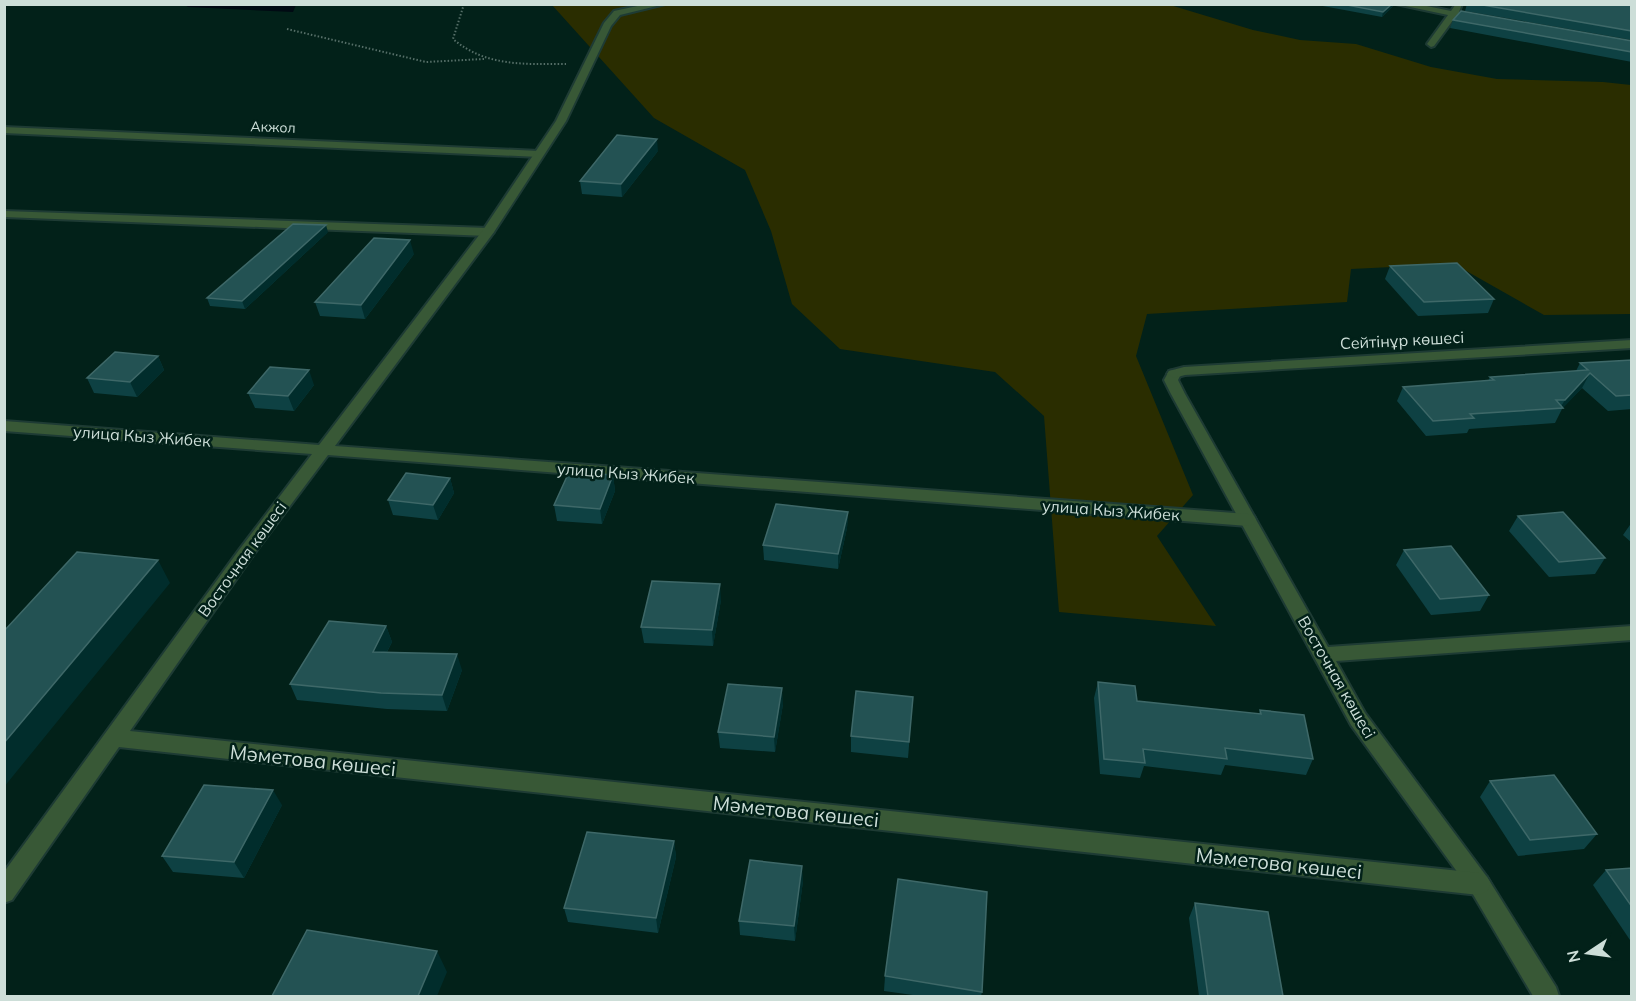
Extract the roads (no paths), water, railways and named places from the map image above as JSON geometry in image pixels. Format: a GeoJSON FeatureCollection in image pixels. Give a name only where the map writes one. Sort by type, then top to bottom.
{"type":"FeatureCollection","features":[{"type":"Feature","properties":{"kind":"street","name":"Восточная көшесі"},"geometry":{"type":"LineString","coordinates":[[4,892],[244,554],[488,232],[561,121],[607,25],[617,13],[661,4]]}},
{"type":"Feature","properties":{"kind":"street"},"geometry":{"type":"LineString","coordinates":[[1400,4],[1487,20]]}},
{"type":"Feature","properties":{"kind":"street"},"geometry":{"type":"LineString","coordinates":[[1431,44],[1461,4]]}},
{"type":"Feature","properties":{"kind":"street","name":"Акжол"},"geometry":{"type":"LineString","coordinates":[[4,130],[539,154]]}},
{"type":"Feature","properties":{"kind":"street"},"geometry":{"type":"LineString","coordinates":[[4,214],[488,232]]}},
{"type":"Feature","properties":{"kind":"street","name":"Сейтінұр көшесі"},"geometry":{"type":"LineString","coordinates":[[1174,374],[1184,371],[1632,344]]}},
{"type":"Feature","properties":{"kind":"street","name":"Восточная көшесі"},"geometry":{"type":"LineString","coordinates":[[1174,374],[1171,380],[1178,394],[1358,719],[1479,884],[1547,996]]}},
{"type":"Feature","properties":{"kind":"street","name":"улица Кыз Жибек"},"geometry":{"type":"LineString","coordinates":[[4,426],[1248,520]]}},
{"type":"Feature","properties":{"kind":"street"},"geometry":{"type":"LineString","coordinates":[[1322,655],[1632,633]]}},
{"type":"Feature","properties":{"kind":"street","name":"Мәметова көшесі"},"geometry":{"type":"LineString","coordinates":[[114,738],[1479,884]]}}]}
